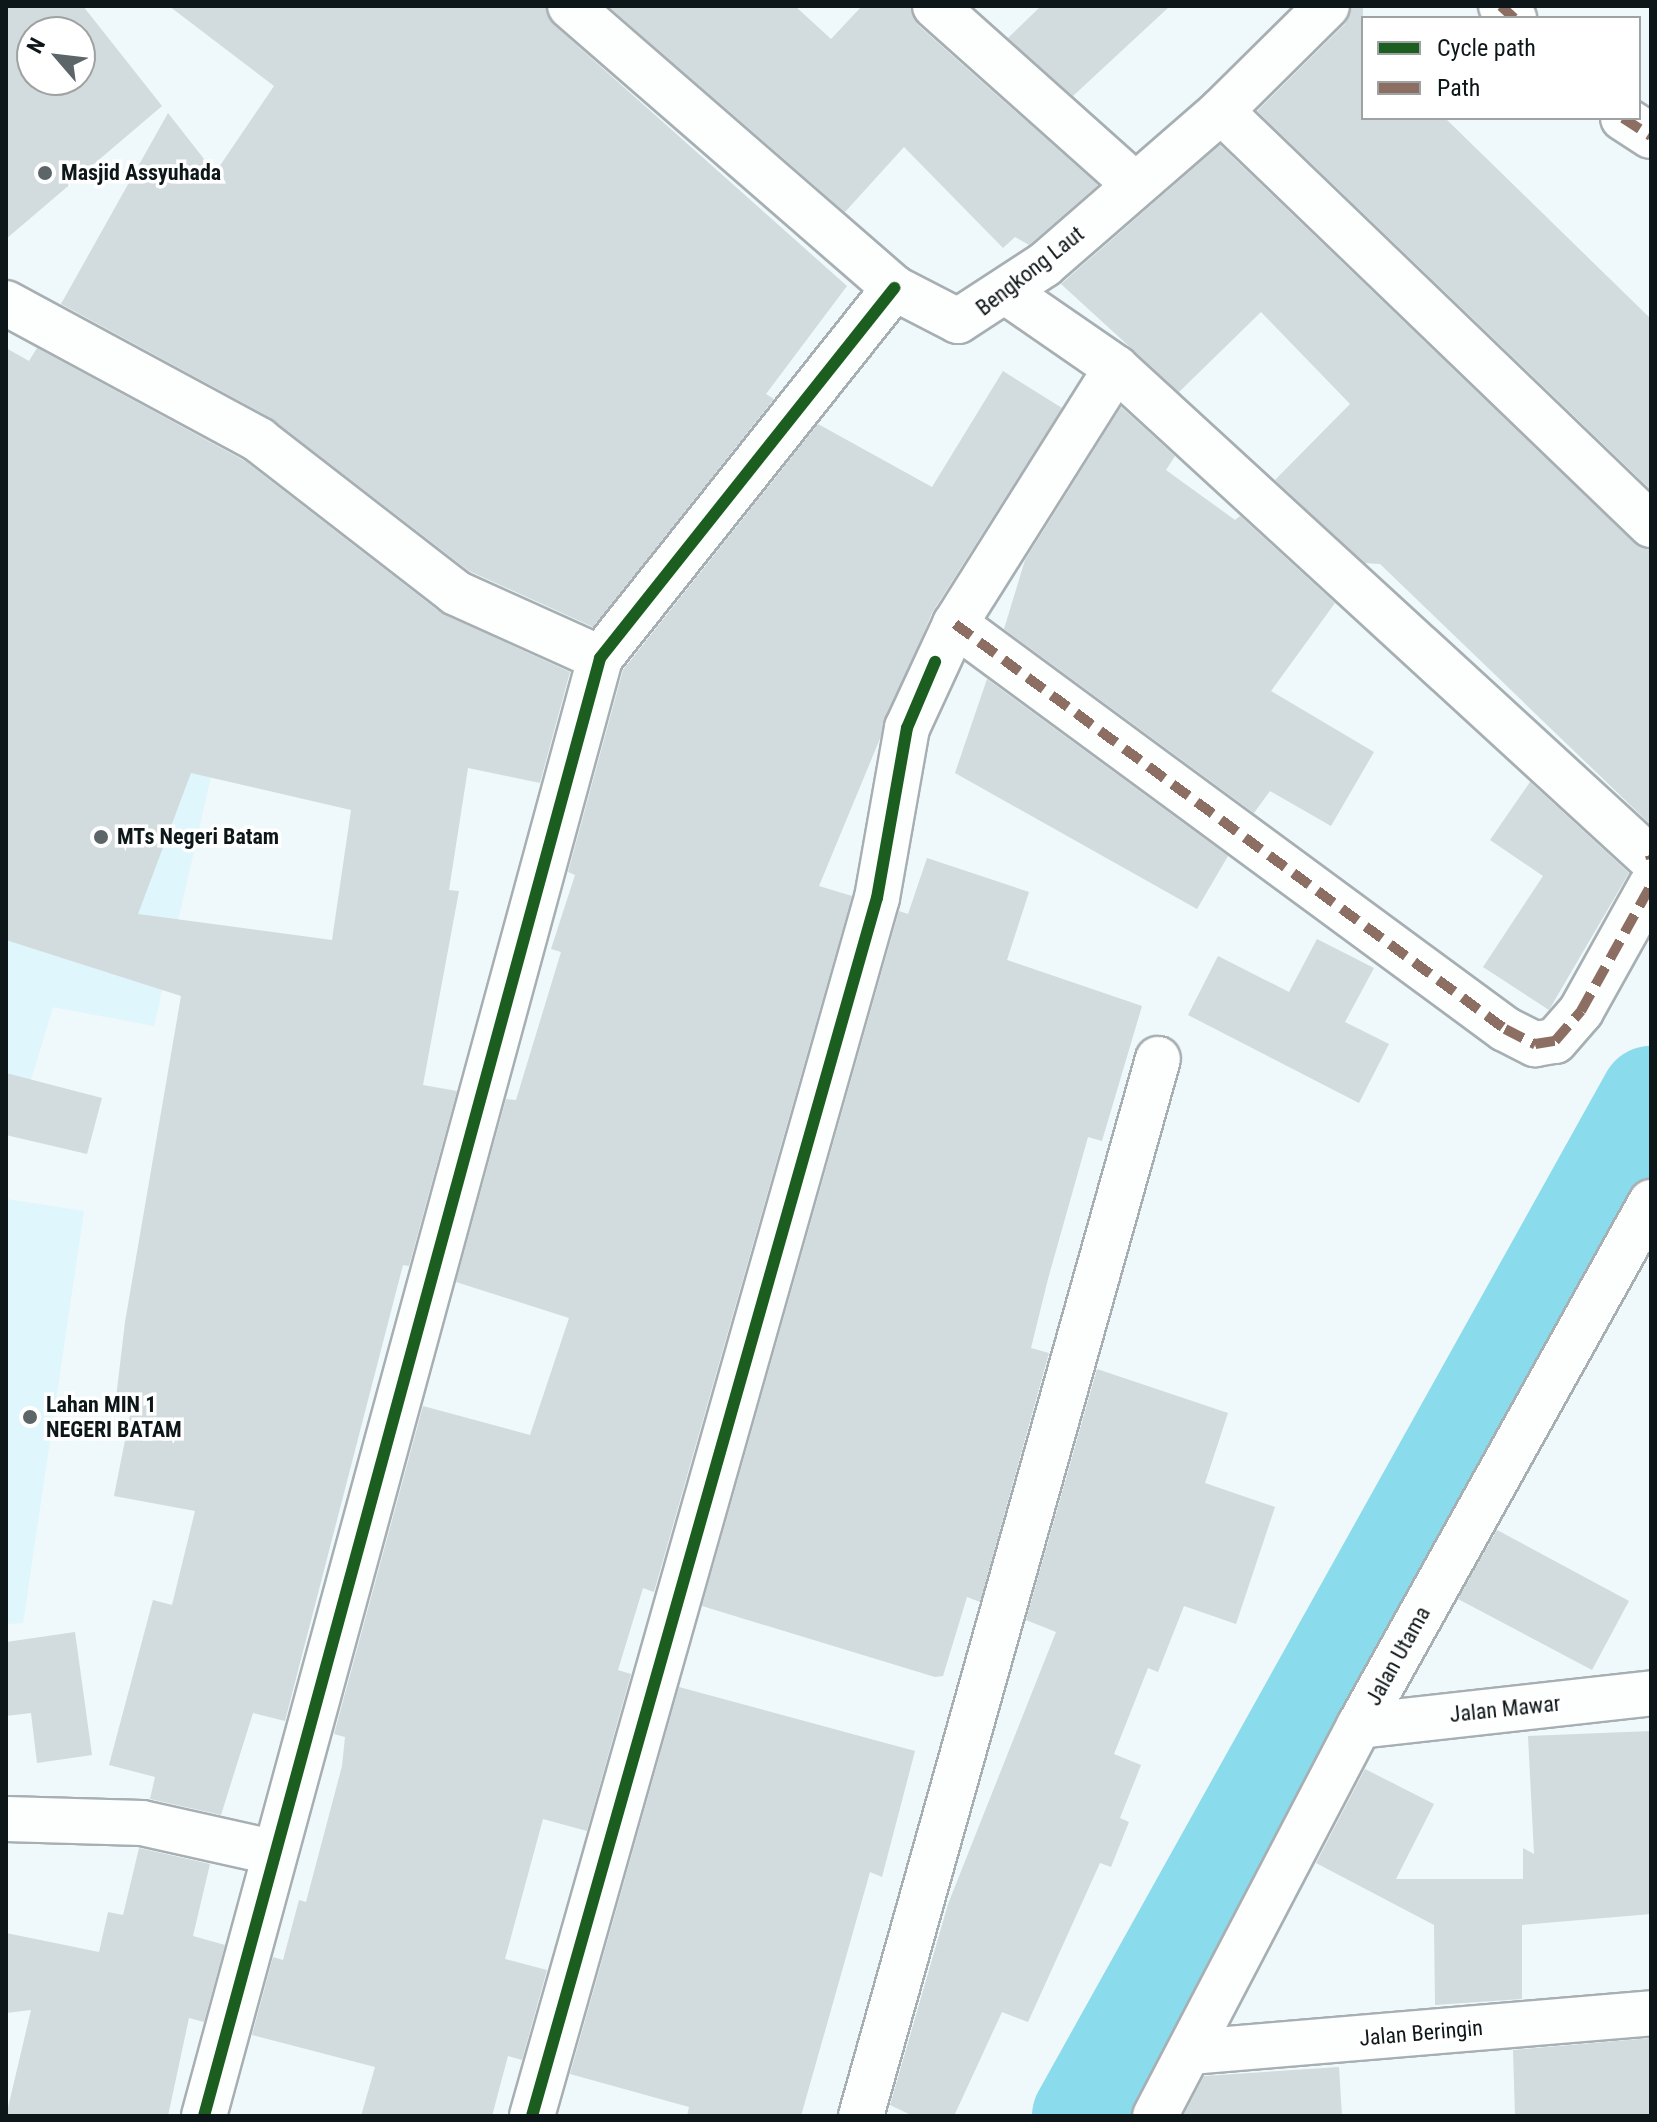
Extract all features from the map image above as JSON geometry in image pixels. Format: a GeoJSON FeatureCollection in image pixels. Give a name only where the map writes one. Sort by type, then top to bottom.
{"type":"FeatureCollection","features":[{"type":"Feature","properties":{"kind":"street","name":"Bengkong Laut"},"geometry":{"type":"LineString","coordinates":[[570,6],[894,288],[958,321],[1006,292],[1221,111],[1327,6]]}},
{"type":"Feature","properties":{"kind":"street"},"geometry":{"type":"LineString","coordinates":[[935,6],[1134,184]]}},
{"type":"Feature","properties":{"kind":"street"},"geometry":{"type":"LineString","coordinates":[[1221,111],[1651,525]]}},
{"type":"Feature","properties":{"kind":"street"},"geometry":{"type":"LineString","coordinates":[[1626,120],[1651,136]]}},
{"type":"Feature","properties":{"kind":"street"},"geometry":{"type":"LineString","coordinates":[[204,2116],[272,1852],[600,658],[894,288]]}},
{"type":"Feature","properties":{"kind":"street"},"geometry":{"type":"LineString","coordinates":[[1006,292],[1116,368],[1651,859]]}},
{"type":"Feature","properties":{"kind":"street"},"geometry":{"type":"LineString","coordinates":[[6,303],[259,440],[456,593],[600,658]]}},
{"type":"Feature","properties":{"kind":"street"},"geometry":{"type":"LineString","coordinates":[[532,2116],[877,898],[907,728],[945,643],[1116,368]]}},
{"type":"Feature","properties":{"kind":"street"},"geometry":{"type":"LineString","coordinates":[[945,643],[1535,1044],[1555,1041],[1581,1011],[1651,885]]}},
{"type":"Feature","properties":{"kind":"street"},"geometry":{"type":"LineString","coordinates":[[861,2116],[1158,1059]]}},
{"type":"Feature","properties":{"kind":"street","name":"Jalan Utama"},"geometry":{"type":"LineString","coordinates":[[1155,2116],[1359,1726],[1651,1202]]}},
{"type":"Feature","properties":{"kind":"street","name":"Jalan Mawar"},"geometry":{"type":"LineString","coordinates":[[1359,1726],[1651,1693]]}},
{"type":"Feature","properties":{"kind":"street"},"geometry":{"type":"LineString","coordinates":[[6,1819],[142,1823],[272,1852]]}},
{"type":"Feature","properties":{"kind":"street","name":"Jalan Beringin"},"geometry":{"type":"LineString","coordinates":[[1191,2052],[1651,2013]]}},
{"type":"Feature","properties":{"kind":"shaded area","name":"MTs Negeri Batam"},"geometry":{"type":"Polygon","coordinates":[[[6,541],[236,667],[154,1026],[53,1007],[14,1136],[6,1133],[6,541]]]}},
{"type":"Feature","properties":{"kind":"shaded area","name":"Lahan MIN 1 NEGERI BATAM"},"geometry":{"type":"Polygon","coordinates":[[[6,1199],[84,1211],[23,1623],[6,1624],[6,1199]]]}},
{"type":"Feature","properties":{"kind":"building","name":"Masjid Assyuhada"},"geometry":{"type":"Polygon","coordinates":[[[6,6],[83,6],[91,16],[16,16],[16,96],[96,96],[96,22],[162,106],[6,239],[6,6]]]}},
{"type":"Feature","properties":{"kind":"building"},"geometry":{"type":"Polygon","coordinates":[[[169,6],[546,6],[554,25],[847,286],[766,394],[774,399],[593,627],[469,571],[271,418],[61,304],[168,113],[215,173],[274,86],[169,6]]]}},
{"type":"Feature","properties":{"kind":"building"},"geometry":{"type":"Polygon","coordinates":[[[608,6],[795,6],[831,39],[862,6],[911,6],[918,25],[1098,185],[1029,245],[1015,237],[1003,248],[904,147],[845,212],[608,6]]]}},
{"type":"Feature","properties":{"kind":"building"},"geometry":{"type":"Polygon","coordinates":[[[1041,6],[1170,6],[1073,96],[1008,38],[1041,6]]]}},
{"type":"Feature","properties":{"kind":"building"},"geometry":{"type":"Polygon","coordinates":[[[1363,6],[1361,120],[1447,120],[1651,319],[1651,490],[1257,111],[1345,24],[1351,8],[1363,6]]]}},
{"type":"Feature","properties":{"kind":"building"},"geometry":{"type":"Polygon","coordinates":[[[1220,145],[1634,543],[1651,549],[1651,825],[1380,564],[1365,563],[1275,480],[1350,404],[1261,312],[1179,392],[1061,284],[1220,145]]]}},
{"type":"Feature","properties":{"kind":"building"},"geometry":{"type":"Polygon","coordinates":[[[6,348],[29,361],[37,348],[245,461],[441,613],[570,672],[540,783],[468,768],[449,890],[459,891],[423,1085],[457,1091],[409,1266],[403,1265],[285,1721],[253,1713],[221,1815],[150,1799],[155,1777],[109,1765],[153,1600],[172,1605],[195,1511],[114,1496],[133,1400],[116,1398],[125,1322],[181,996],[6,940],[6,348]],[[191,773],[138,914],[332,940],[351,810],[191,773]]]}},
{"type":"Feature","properties":{"kind":"building"},"geometry":{"type":"Polygon","coordinates":[[[1003,371],[1062,408],[932,613],[819,886],[852,896],[654,1592],[643,1588],[618,1670],[631,1674],[587,1831],[543,1819],[505,1959],[547,1970],[522,2060],[508,2056],[492,2116],[361,2116],[375,2067],[252,2035],[273,1957],[283,1960],[299,1900],[306,1902],[342,1766],[345,1737],[334,1734],[423,1406],[530,1435],[569,1318],[456,1282],[506,1099],[516,1100],[561,952],[551,949],[575,875],[568,872],[623,670],[818,424],[932,487],[1003,371]]]}},
{"type":"Feature","properties":{"kind":"building"},"geometry":{"type":"Polygon","coordinates":[[[1121,407],[1175,456],[1166,470],[1235,520],[1240,516],[1335,603],[1271,691],[1374,752],[1331,826],[1270,791],[1254,813],[1004,629],[1025,560],[1121,407]]]}},
{"type":"Feature","properties":{"kind":"building"},"geometry":{"type":"Polygon","coordinates":[[[987,679],[1228,856],[1197,909],[955,773],[987,679]]]}},
{"type":"Feature","properties":{"kind":"building"},"geometry":{"type":"Polygon","coordinates":[[[1530,782],[1629,873],[1549,1010],[1483,967],[1543,876],[1490,840],[1530,782]]]}},
{"type":"Feature","properties":{"kind":"building"},"geometry":{"type":"Polygon","coordinates":[[[927,858],[1029,892],[1007,960],[1142,1006],[1102,1141],[1088,1137],[1048,1279],[1031,1348],[1049,1353],[980,1602],[967,1597],[943,1676],[935,1677],[702,1606],[899,911],[908,914],[927,858]]]}},
{"type":"Feature","properties":{"kind":"building"},"geometry":{"type":"Polygon","coordinates":[[[1317,939],[1374,968],[1345,1022],[1389,1044],[1359,1103],[1188,1015],[1218,956],[1289,992],[1317,939]]]}},
{"type":"Feature","properties":{"kind":"building"},"geometry":{"type":"Polygon","coordinates":[[[6,1073],[102,1098],[87,1154],[6,1135],[6,1073]]]}},
{"type":"Feature","properties":{"kind":"building"},"geometry":{"type":"Polygon","coordinates":[[[1097,1369],[1228,1413],[1205,1483],[1275,1507],[1236,1624],[1184,1606],[1158,1672],[1148,1668],[1114,1754],[1141,1765],[1120,1818],[1129,1822],[1111,1867],[1100,1863],[1028,2022],[1002,2012],[954,2116],[913,2116],[890,2105],[948,1904],[1056,1632],[1026,1620],[1097,1369]]]}},
{"type":"Feature","properties":{"kind":"building"},"geometry":{"type":"Polygon","coordinates":[[[1497,1530],[1629,1601],[1592,1670],[1458,1599],[1497,1530]]]}},
{"type":"Feature","properties":{"kind":"building"},"geometry":{"type":"Polygon","coordinates":[[[75,1632],[92,1755],[37,1763],[31,1713],[6,1716],[6,1642],[75,1632]]]}},
{"type":"Feature","properties":{"kind":"building"},"geometry":{"type":"Polygon","coordinates":[[[679,1687],[915,1751],[882,1877],[870,1872],[801,2116],[687,2116],[689,2107],[570,2074],[679,1687]]]}},
{"type":"Feature","properties":{"kind":"building"},"geometry":{"type":"Polygon","coordinates":[[[1651,1731],[1651,1914],[1522,1925],[1522,1999],[1435,2005],[1434,1925],[1316,1863],[1365,1769],[1434,1804],[1396,1879],[1523,1879],[1523,1848],[1534,1854],[1528,1736],[1651,1731]]]}},
{"type":"Feature","properties":{"kind":"building"},"geometry":{"type":"Polygon","coordinates":[[[139,1848],[210,1864],[193,1936],[225,1945],[204,2022],[189,2018],[168,2116],[6,2116],[31,2010],[6,2013],[6,1933],[99,1952],[108,1912],[123,1915],[139,1848]]]}},
{"type":"Feature","properties":{"kind":"building"},"geometry":{"type":"Polygon","coordinates":[[[1651,2038],[1651,2116],[1515,2116],[1513,2050],[1651,2038]]]}},
{"type":"Feature","properties":{"kind":"building"},"geometry":{"type":"Polygon","coordinates":[[[1339,2067],[1342,2116],[1183,2116],[1204,2076],[1339,2067]]]}},
{"type":"Feature","properties":{"kind":"waterway"},"geometry":{"type":"LineString","coordinates":[[1083,2116],[1651,1097]]}},
{"type":"Feature","properties":{"kind":"marked path"},"geometry":{"type":"LineString","coordinates":[[1501,6],[1512,16]]}},
{"type":"Feature","properties":{"kind":"marked path"},"geometry":{"type":"LineString","coordinates":[[1626,120],[1651,136]]}},
{"type":"Feature","properties":{"kind":"marked path"},"geometry":{"type":"LineString","coordinates":[[955,624],[1505,1029],[1535,1044],[1555,1041],[1581,1011],[1651,885]]}},
{"type":"Feature","properties":{"kind":"marked path"},"geometry":{"type":"LineString","coordinates":[[1650,855],[1651,859]]}},
{"type":"Feature","properties":{"kind":"cycle path"},"geometry":{"type":"LineString","coordinates":[[204,2116],[600,658],[894,288]]}},
{"type":"Feature","properties":{"kind":"cycle path"},"geometry":{"type":"LineString","coordinates":[[532,2116],[877,898],[907,728],[935,662]]}},
{"type":"Feature","properties":{"kind":"place","name":"Masjid Assyuhada"},"geometry":{"type":"Point","coordinates":[45,173]}},
{"type":"Feature","properties":{"kind":"place","name":"MTs Negeri Batam"},"geometry":{"type":"Point","coordinates":[101,837]}},
{"type":"Feature","properties":{"kind":"place","name":"Lahan MIN 1 NEGERI BATAM"},"geometry":{"type":"Point","coordinates":[30,1417]}}]}
